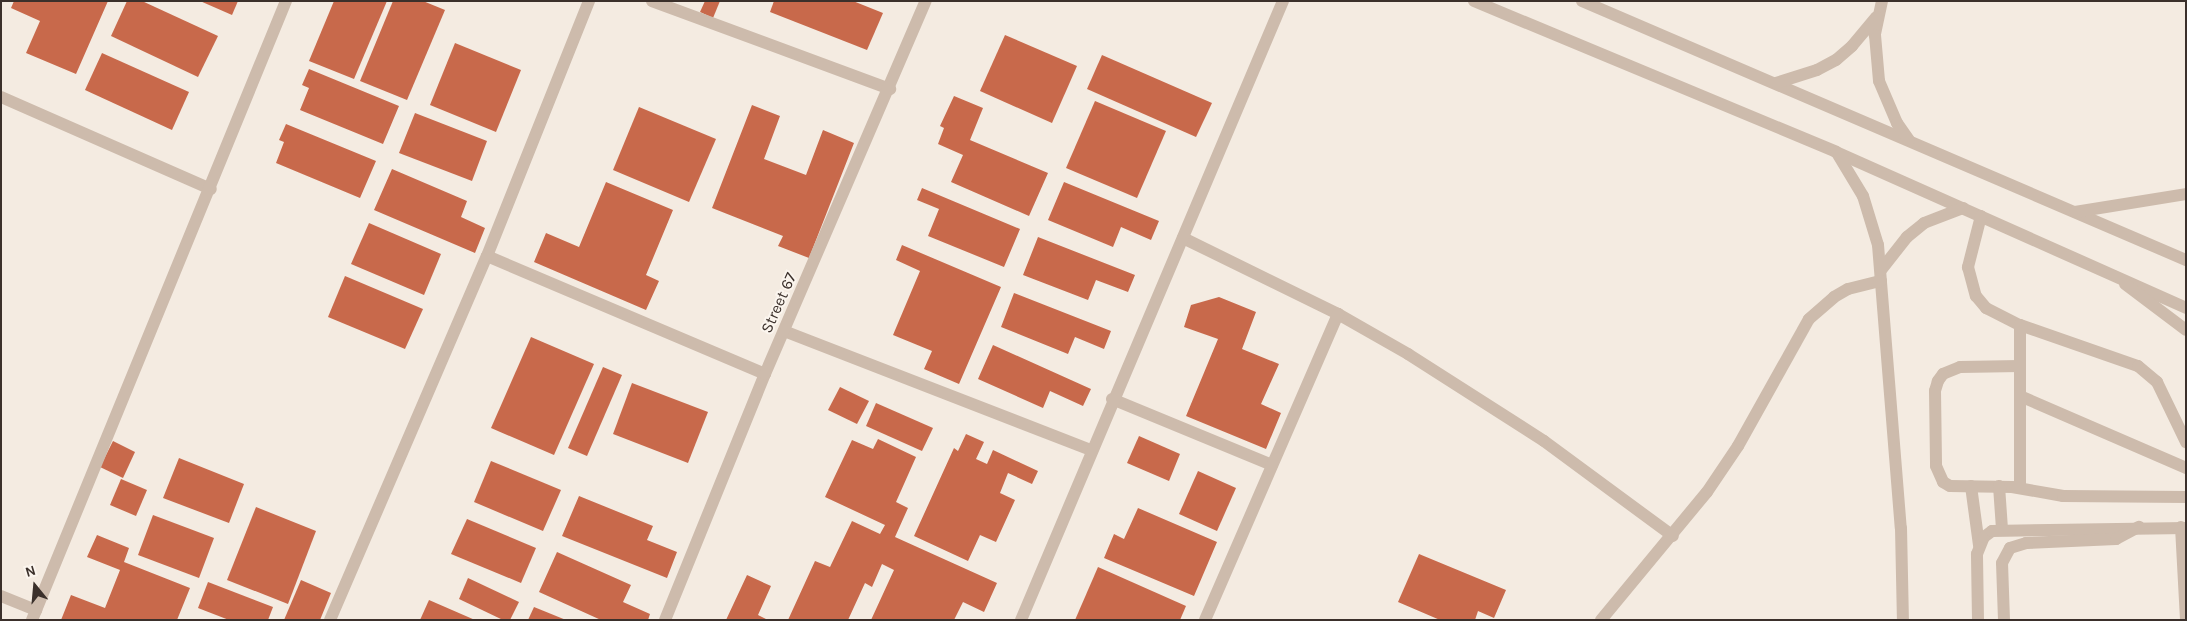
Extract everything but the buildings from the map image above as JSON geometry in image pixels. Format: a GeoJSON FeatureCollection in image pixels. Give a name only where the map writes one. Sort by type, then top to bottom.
{"type":"FeatureCollection","features":[{"type":"Feature","properties":{"kind":"street"},"geometry":{"type":"LineString","coordinates":[[1,596],[34,615],[211,189],[286,1]]}},
{"type":"Feature","properties":{"kind":"street"},"geometry":{"type":"LineString","coordinates":[[330,620],[487,256],[589,1]]}},
{"type":"Feature","properties":{"kind":"street"},"geometry":{"type":"LineString","coordinates":[[652,1],[890,89]]}},
{"type":"Feature","properties":{"kind":"street","name":"Street 67"},"geometry":{"type":"LineString","coordinates":[[665,620],[765,374],[890,89],[926,1]]}},
{"type":"Feature","properties":{"kind":"street"},"geometry":{"type":"LineString","coordinates":[[1021,620],[1112,399],[1183,238],[1283,1]]}},
{"type":"Feature","properties":{"kind":"street"},"geometry":{"type":"LineString","coordinates":[[1474,1],[1836,152],[2186,308]]}},
{"type":"Feature","properties":{"kind":"street"},"geometry":{"type":"LineString","coordinates":[[1582,1],[2186,260]]}},
{"type":"Feature","properties":{"kind":"street"},"geometry":{"type":"LineString","coordinates":[[1776,83],[1810,73],[1836,60],[1852,46],[1880,7]]}},
{"type":"Feature","properties":{"kind":"street"},"geometry":{"type":"LineString","coordinates":[[1880,7],[1875,35],[1879,81],[1897,124],[1911,142]]}},
{"type":"Feature","properties":{"kind":"street"},"geometry":{"type":"LineString","coordinates":[[1,97],[211,189]]}},
{"type":"Feature","properties":{"kind":"street"},"geometry":{"type":"LineString","coordinates":[[1836,152],[1851,173],[1869,212],[1881,276],[1901,528],[1903,620]]}},
{"type":"Feature","properties":{"kind":"street"},"geometry":{"type":"LineString","coordinates":[[2074,212],[2186,194]]}},
{"type":"Feature","properties":{"kind":"street"},"geometry":{"type":"LineString","coordinates":[[1601,620],[1674,536],[1738,446],[1809,319],[1834,297],[1848,289],[1881,276],[1906,236],[1924,223],[1963,208]]}},
{"type":"Feature","properties":{"kind":"street"},"geometry":{"type":"LineString","coordinates":[[1981,216],[1968,266],[1970,282],[1986,308],[2020,324],[2126,361],[2148,373],[2163,393],[2186,442]]}},
{"type":"Feature","properties":{"kind":"street"},"geometry":{"type":"LineString","coordinates":[[1183,238],[1338,314],[1477,396],[1580,466],[1674,536]]}},
{"type":"Feature","properties":{"kind":"street"},"geometry":{"type":"LineString","coordinates":[[487,256],[765,374]]}},
{"type":"Feature","properties":{"kind":"street"},"geometry":{"type":"LineString","coordinates":[[2117,277],[2143,301],[2186,330]]}},
{"type":"Feature","properties":{"kind":"street"},"geometry":{"type":"LineString","coordinates":[[1205,620],[1338,314]]}},
{"type":"Feature","properties":{"kind":"street"},"geometry":{"type":"LineString","coordinates":[[2020,324],[2020,488]]}},
{"type":"Feature","properties":{"kind":"street"},"geometry":{"type":"LineString","coordinates":[[784,331],[1091,450]]}},
{"type":"Feature","properties":{"kind":"street"},"geometry":{"type":"LineString","coordinates":[[2020,366],[1960,367],[1943,374],[1938,381],[1935,390],[1938,474],[1950,486],[1999,486],[2063,496],[2186,497]]}},
{"type":"Feature","properties":{"kind":"street"},"geometry":{"type":"LineString","coordinates":[[2020,396],[2186,468]]}},
{"type":"Feature","properties":{"kind":"street"},"geometry":{"type":"LineString","coordinates":[[1112,399],[1272,465]]}},
{"type":"Feature","properties":{"kind":"street"},"geometry":{"type":"LineString","coordinates":[[1971,486],[1978,546],[1978,620]]}},
{"type":"Feature","properties":{"kind":"street"},"geometry":{"type":"LineString","coordinates":[[1999,486],[2002,529]]}},
{"type":"Feature","properties":{"kind":"street"},"geometry":{"type":"LineString","coordinates":[[2004,620],[2002,564],[2010,548],[2026,543],[2116,539],[2140,527]]}},
{"type":"Feature","properties":{"kind":"street"},"geometry":{"type":"LineString","coordinates":[[1978,546],[1984,537],[2002,529],[2183,528],[2186,620]]}}]}
